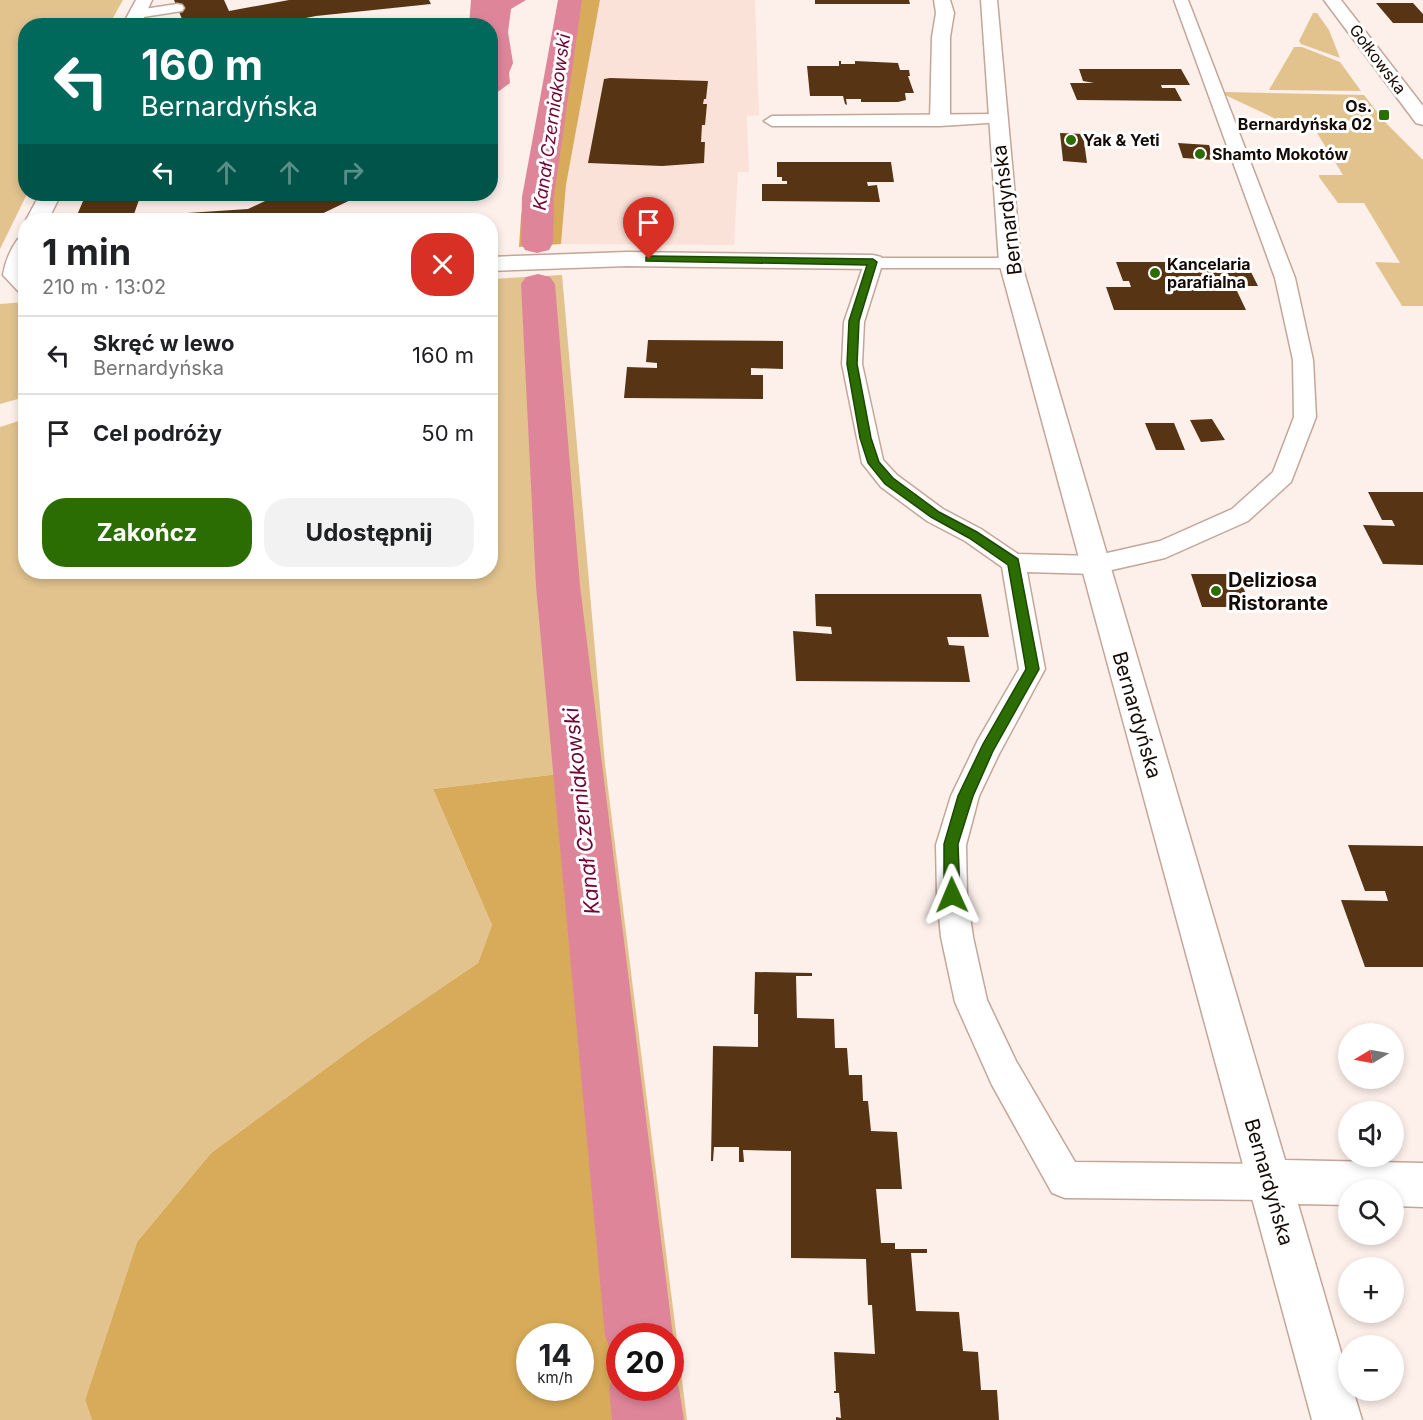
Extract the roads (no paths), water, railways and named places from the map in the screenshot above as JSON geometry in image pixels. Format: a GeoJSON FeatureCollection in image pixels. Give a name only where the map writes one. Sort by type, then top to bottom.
{"type":"FeatureCollection","features":[{"type":"Feature","properties":{"kind":"street"},"geometry":{"type":"LineString","coordinates":[[940,121],[941,36],[945,13],[942,0]]}},
{"type":"Feature","properties":{"kind":"street","name":"Bernardyńska"},"geometry":{"type":"LineString","coordinates":[[989,0],[1010,262],[1337,1420]]}},
{"type":"Feature","properties":{"kind":"street","name":"Gołkowska"},"geometry":{"type":"LineString","coordinates":[[1332,0],[1423,118]]}},
{"type":"Feature","properties":{"kind":"street"},"geometry":{"type":"LineString","coordinates":[[498,264],[627,259],[873,262]]}},
{"type":"Feature","properties":{"kind":"street"},"geometry":{"type":"LineString","coordinates":[[18,260],[15,275],[18,278]]}},
{"type":"Feature","properties":{"kind":"street"},"geometry":{"type":"LineString","coordinates":[[1269,1182],[1423,1185]]}},
{"type":"Feature","properties":{"kind":"lane"},"geometry":{"type":"LineString","coordinates":[[1010,262],[873,262],[854,321],[852,364],[873,463],[889,481],[935,514],[973,535],[1013,563],[1094,566],[1165,549],[1240,515],[1283,476],[1305,417],[1303,360],[1284,278],[1181,0]]}},
{"type":"Feature","properties":{"kind":"lane"},"geometry":{"type":"LineString","coordinates":[[137,13],[177,8]]}},
{"type":"Feature","properties":{"kind":"lane"},"geometry":{"type":"LineString","coordinates":[[772,121],[940,121],[997,118]]}},
{"type":"Feature","properties":{"kind":"lane"},"geometry":{"type":"LineString","coordinates":[[1013,563],[1032,669],[988,748],[970,786],[951,844],[952,895],[971,1002],[1004,1073],[1065,1180],[1269,1182]]}},
{"type":"Feature","properties":{"kind":"waterway","name":"Kanał Czerniakowski"},"geometry":{"type":"LineString","coordinates":[[537,243],[538,197],[570,0]]}},
{"type":"Feature","properties":{"kind":"waterway","name":"Kanał Czerniakowski"},"geometry":{"type":"LineString","coordinates":[[538,284],[558,586],[638,1323]]}},
{"type":"Feature","properties":{"kind":"waterway","name":"Kanał Czerniakowski"},"geometry":{"type":"LineString","coordinates":[[646,1401],[648,1420]]}},
{"type":"Feature","properties":{"kind":"place","name":"Os. Bernardyńska 02"},"geometry":{"type":"Point","coordinates":[1384,115]}},
{"type":"Feature","properties":{"kind":"place","name":"Yak & Yeti"},"geometry":{"type":"Point","coordinates":[1071,140]}},
{"type":"Feature","properties":{"kind":"place","name":"Shamto Mokotów"},"geometry":{"type":"Point","coordinates":[1200,154]}},
{"type":"Feature","properties":{"kind":"place","name":"Kancelaria parafialna"},"geometry":{"type":"Point","coordinates":[1155,273]}},
{"type":"Feature","properties":{"kind":"place","name":"Deliziosa Ristorante"},"geometry":{"type":"Point","coordinates":[1216,591]}}]}
